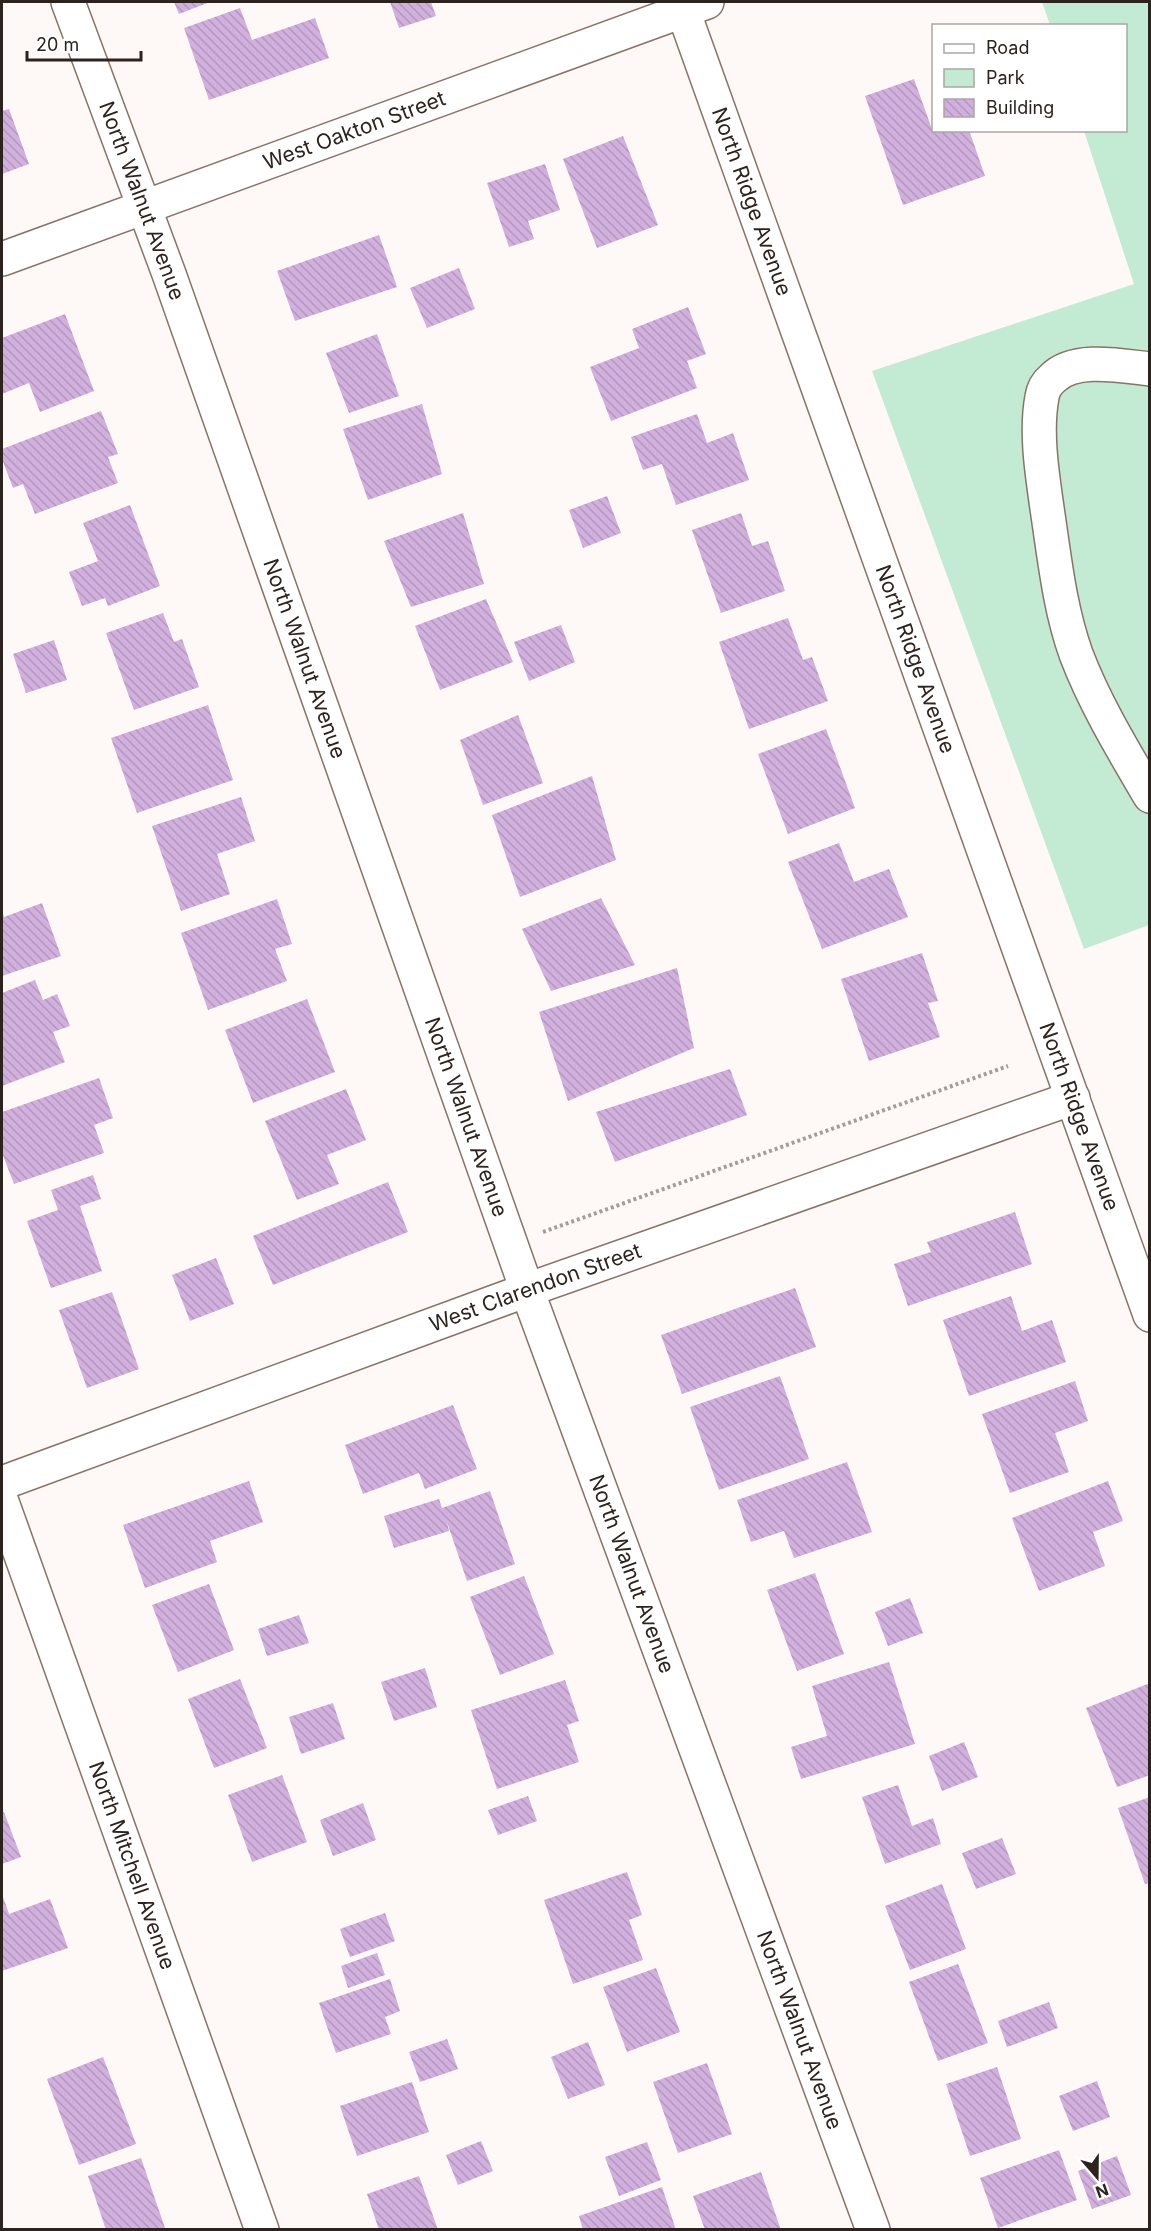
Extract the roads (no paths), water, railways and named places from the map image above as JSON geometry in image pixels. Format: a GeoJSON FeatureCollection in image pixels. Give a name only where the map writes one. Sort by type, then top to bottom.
{"type":"FeatureCollection","features":[{"type":"Feature","properties":{"kind":"street","name":"North Walnut Avenue"},"geometry":{"type":"LineString","coordinates":[[68,2],[145,208],[527,1290],[873,2229]]}},
{"type":"Feature","properties":{"kind":"street","name":"West Oakton Street"},"geometry":{"type":"LineString","coordinates":[[2,259],[145,208],[690,4]]}},
{"type":"Feature","properties":{"kind":"street","name":"North Ridge Avenue"},"geometry":{"type":"LineString","coordinates":[[690,4],[1149,1315]]}},
{"type":"Feature","properties":{"kind":"street"},"geometry":{"type":"LineString","coordinates":[[1149,369],[1097,363],[1075,367],[1054,375],[1047,384],[1042,397],[1041,426],[1041,468],[1058,584],[1076,654],[1108,724],[1149,796]]}},
{"type":"Feature","properties":{"kind":"street","name":"West Clarendon Street"},"geometry":{"type":"LineString","coordinates":[[2,1483],[527,1290],[1072,1098]]}},
{"type":"Feature","properties":{"kind":"street","name":"North Mitchell Avenue"},"geometry":{"type":"LineString","coordinates":[[2,1502],[262,2229]]}}]}
